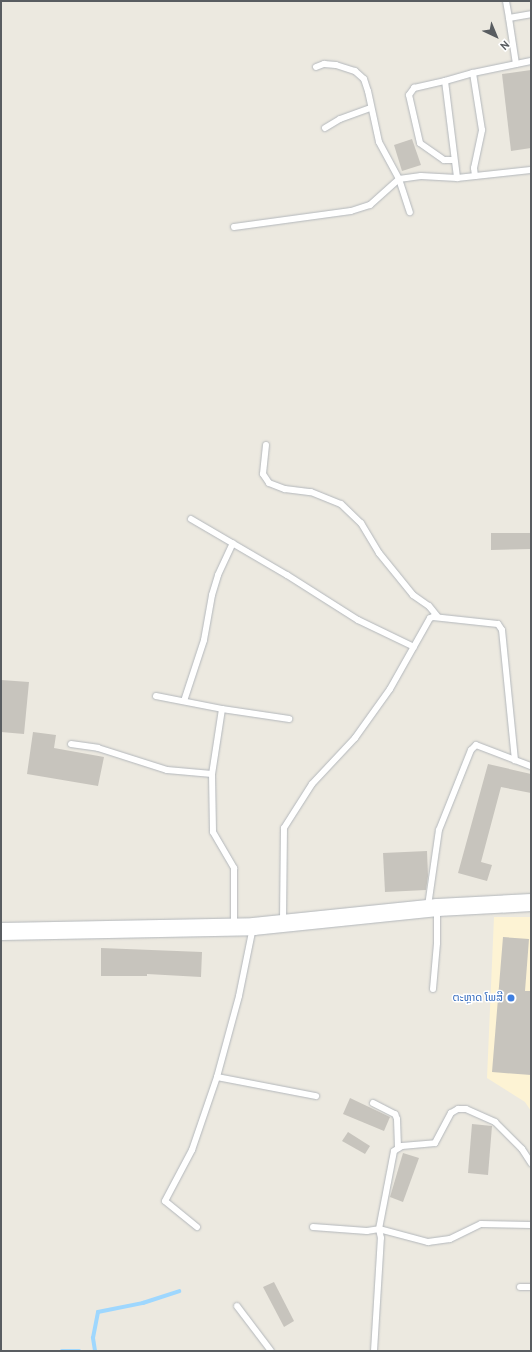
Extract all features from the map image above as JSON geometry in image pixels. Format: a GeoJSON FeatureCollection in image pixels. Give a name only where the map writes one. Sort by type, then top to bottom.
{"type":"FeatureCollection","features":[{"type":"Feature","properties":{"kind":"street"},"geometry":{"type":"LineString","coordinates":[[1,931],[253,926],[432,908],[531,902]]}},
{"type":"Feature","properties":{"kind":"lane"},"geometry":{"type":"LineString","coordinates":[[506,1],[516,64]]}},
{"type":"Feature","properties":{"kind":"lane"},"geometry":{"type":"LineString","coordinates":[[509,18],[531,14]]}},
{"type":"Feature","properties":{"kind":"lane"},"geometry":{"type":"LineString","coordinates":[[454,160],[444,160],[420,143],[409,95],[414,88],[531,61]]}},
{"type":"Feature","properties":{"kind":"lane"},"geometry":{"type":"LineString","coordinates":[[316,67],[324,64],[336,65],[355,71],[364,79],[379,142],[399,179],[410,212]]}},
{"type":"Feature","properties":{"kind":"lane"},"geometry":{"type":"LineString","coordinates":[[474,73],[482,130],[474,168],[475,176]]}},
{"type":"Feature","properties":{"kind":"lane"},"geometry":{"type":"LineString","coordinates":[[445,81],[457,178]]}},
{"type":"Feature","properties":{"kind":"lane"},"geometry":{"type":"LineString","coordinates":[[325,128],[340,119],[371,108]]}},
{"type":"Feature","properties":{"kind":"lane"},"geometry":{"type":"LineString","coordinates":[[234,227],[350,211],[370,204],[399,179],[421,176],[457,178],[531,170]]}},
{"type":"Feature","properties":{"kind":"lane"},"geometry":{"type":"LineString","coordinates":[[266,445],[263,474],[269,483],[285,489],[311,492],[341,504],[361,523],[380,553],[412,595],[429,606],[438,617]]}},
{"type":"Feature","properties":{"kind":"lane"},"geometry":{"type":"LineString","coordinates":[[191,519],[358,620],[414,647]]}},
{"type":"Feature","properties":{"kind":"lane"},"geometry":{"type":"LineString","coordinates":[[184,701],[204,640],[212,595],[218,575],[233,543]]}},
{"type":"Feature","properties":{"kind":"lane"},"geometry":{"type":"LineString","coordinates":[[284,922],[284,828],[312,784],[355,738],[390,689],[430,618],[438,617],[498,624],[502,630],[515,760]]}},
{"type":"Feature","properties":{"kind":"lane"},"geometry":{"type":"LineString","coordinates":[[156,696],[222,709],[289,719]]}},
{"type":"Feature","properties":{"kind":"lane"},"geometry":{"type":"LineString","coordinates":[[222,709],[212,774],[213,832],[234,868],[234,926]]}},
{"type":"Feature","properties":{"kind":"lane"},"geometry":{"type":"LineString","coordinates":[[71,744],[98,748],[167,770],[212,774]]}},
{"type":"Feature","properties":{"kind":"lane"},"geometry":{"type":"LineString","coordinates":[[433,989],[437,943],[432,908],[439,830],[471,750],[476,745],[531,766]]}},
{"type":"Feature","properties":{"kind":"lane"},"geometry":{"type":"LineString","coordinates":[[197,1227],[165,1201],[192,1150],[217,1077],[239,996],[253,926]]}},
{"type":"Feature","properties":{"kind":"lane"},"geometry":{"type":"LineString","coordinates":[[217,1077],[316,1096]]}},
{"type":"Feature","properties":{"kind":"lane"},"geometry":{"type":"LineString","coordinates":[[373,1103],[395,1114],[398,1148],[392,1157],[379,1229],[381,1238],[374,1351]]}},
{"type":"Feature","properties":{"kind":"lane"},"geometry":{"type":"LineString","coordinates":[[398,1148],[435,1143],[452,1113],[458,1110],[466,1109],[495,1122],[522,1148],[531,1163]]}},
{"type":"Feature","properties":{"kind":"lane"},"geometry":{"type":"LineString","coordinates":[[313,1226],[367,1231],[379,1229],[428,1242],[450,1239],[481,1224],[531,1225]]}},
{"type":"Feature","properties":{"kind":"lane"},"geometry":{"type":"LineString","coordinates":[[520,1287],[531,1287]]}},
{"type":"Feature","properties":{"kind":"lane"},"geometry":{"type":"LineString","coordinates":[[237,1306],[271,1351]]}},
{"type":"Feature","properties":{"kind":"shaded area","name":"ຕະຫຼາດ ໂພສີ"},"geometry":{"type":"Polygon","coordinates":[[[494,917],[531,917],[531,1111],[525,1102],[487,1078],[494,917]]]}},
{"type":"Feature","properties":{"kind":"building"},"geometry":{"type":"Polygon","coordinates":[[[531,70],[531,148],[511,151],[502,74],[531,70]]]}},
{"type":"Feature","properties":{"kind":"building"},"geometry":{"type":"Polygon","coordinates":[[[412,139],[421,165],[402,171],[394,145],[412,139]]]}},
{"type":"Feature","properties":{"kind":"building"},"geometry":{"type":"Polygon","coordinates":[[[491,533],[531,533],[531,549],[491,550],[491,533]]]}},
{"type":"Feature","properties":{"kind":"building"},"geometry":{"type":"Polygon","coordinates":[[[1,680],[29,682],[24,734],[1,732],[1,680]]]}},
{"type":"Feature","properties":{"kind":"building"},"geometry":{"type":"Polygon","coordinates":[[[33,732],[56,735],[54,748],[104,757],[98,786],[27,774],[33,732]]]}},
{"type":"Feature","properties":{"kind":"building"},"geometry":{"type":"Polygon","coordinates":[[[488,764],[531,774],[531,793],[501,787],[481,862],[492,865],[487,881],[458,873],[488,764]]]}},
{"type":"Feature","properties":{"kind":"building"},"geometry":{"type":"Polygon","coordinates":[[[427,851],[428,876],[426,890],[385,892],[383,853],[427,851]]]}},
{"type":"Feature","properties":{"kind":"building","name":"ຕະຫຼາດ ໂພສີ"},"geometry":{"type":"Polygon","coordinates":[[[503,937],[529,939],[525,991],[531,991],[531,1075],[492,1072],[503,937]]]}},
{"type":"Feature","properties":{"kind":"building"},"geometry":{"type":"Polygon","coordinates":[[[101,948],[202,952],[201,977],[147,974],[147,976],[101,976],[101,948]]]}},
{"type":"Feature","properties":{"kind":"building"},"geometry":{"type":"Polygon","coordinates":[[[350,1098],[390,1117],[384,1131],[343,1114],[350,1098]]]}},
{"type":"Feature","properties":{"kind":"building"},"geometry":{"type":"Polygon","coordinates":[[[472,1124],[492,1126],[488,1175],[468,1173],[472,1124]]]}},
{"type":"Feature","properties":{"kind":"building"},"geometry":{"type":"Polygon","coordinates":[[[348,1132],[370,1146],[365,1154],[342,1141],[348,1132]]]}},
{"type":"Feature","properties":{"kind":"building"},"geometry":{"type":"Polygon","coordinates":[[[403,1153],[419,1158],[403,1202],[390,1197],[403,1153]]]}},
{"type":"Feature","properties":{"kind":"building"},"geometry":{"type":"Polygon","coordinates":[[[274,1282],[294,1321],[284,1327],[263,1287],[274,1282]]]}},
{"type":"Feature","properties":{"kind":"waterway"},"geometry":{"type":"LineString","coordinates":[[95,1351],[93,1338],[98,1312],[143,1303],[179,1291]]}},
{"type":"Feature","properties":{"kind":"waterway"},"geometry":{"type":"LineString","coordinates":[[62,1351],[79,1351]]}},
{"type":"Feature","properties":{"kind":"place","name":"ຕະຫຼາດ ໂພສີ"},"geometry":{"type":"Point","coordinates":[511,998]}}]}
